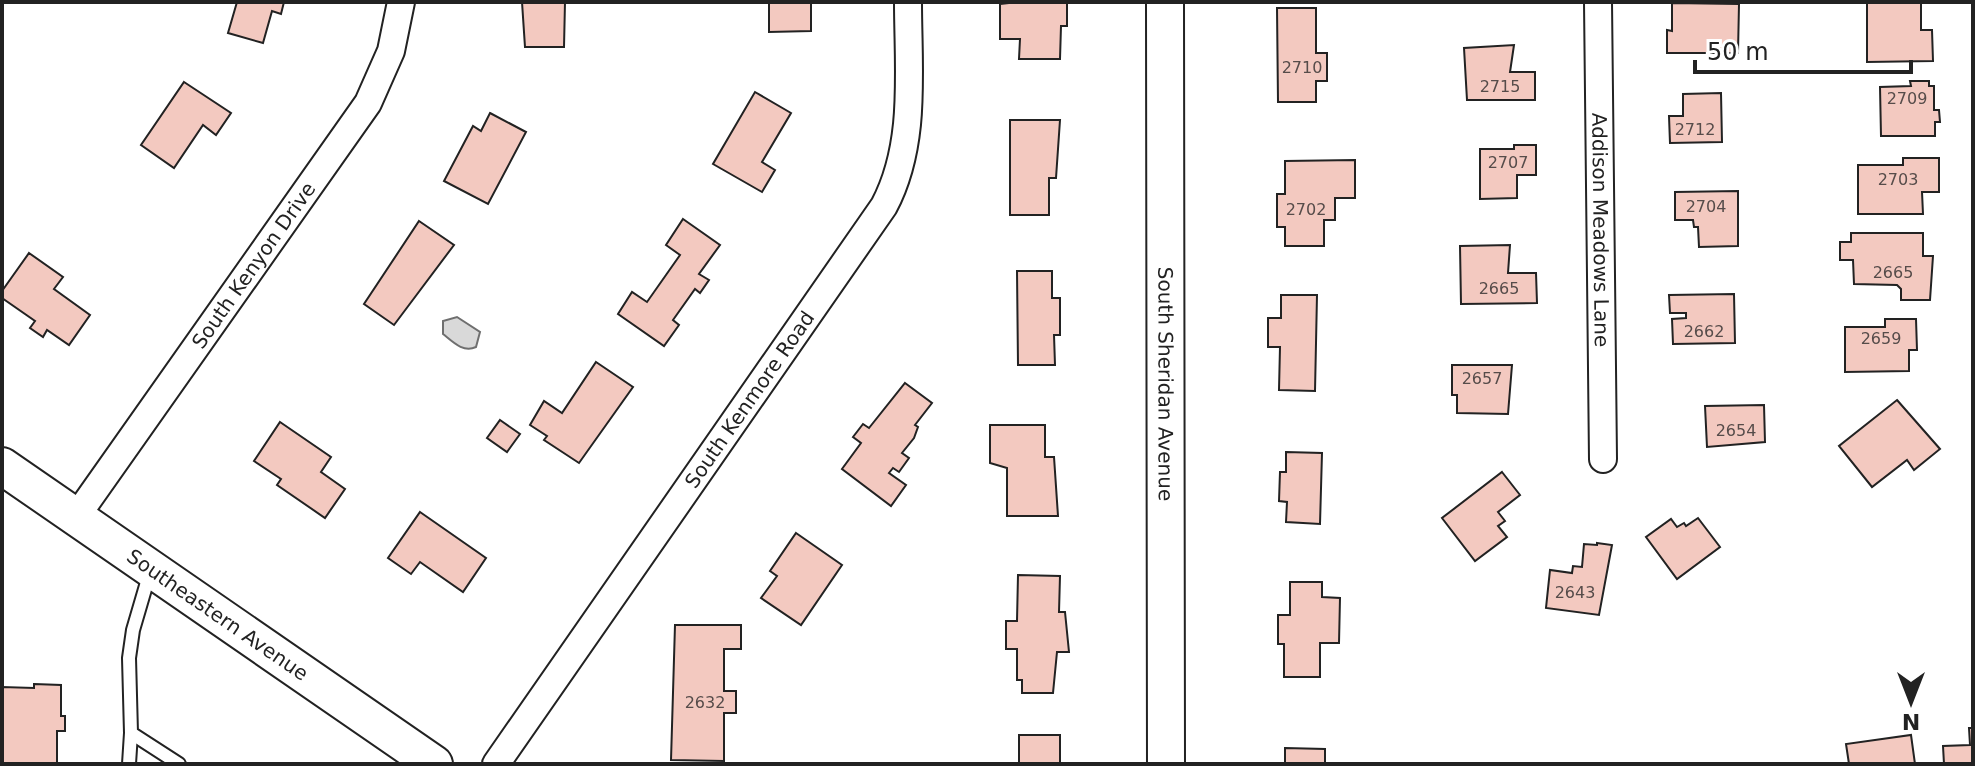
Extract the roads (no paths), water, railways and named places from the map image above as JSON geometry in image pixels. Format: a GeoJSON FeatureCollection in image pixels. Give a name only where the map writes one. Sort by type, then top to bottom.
{"type":"FeatureCollection","features":[{"type":"Feature","properties":{"kind":"street","name":"South Kenyon Drive"},"geometry":{"type":"LineString","coordinates":[[76,517],[368,103],[391,51],[401,2]]}},
{"type":"Feature","properties":{"kind":"street","name":"South Kenmore Road"},"geometry":{"type":"LineString","coordinates":[[496,764],[884,206],[898,173],[907,124],[908,2]]}},
{"type":"Feature","properties":{"kind":"street","name":"South Sheridan Avenue"},"geometry":{"type":"LineString","coordinates":[[1165,2],[1166,764]]}},
{"type":"Feature","properties":{"kind":"street","name":"Addison Meadows Lane"},"geometry":{"type":"LineString","coordinates":[[1598,2],[1603,459]]}},
{"type":"Feature","properties":{"kind":"street","name":"Southeastern Avenue"},"geometry":{"type":"LineString","coordinates":[[2,466],[434,764]]}},
{"type":"Feature","properties":{"kind":"lane"},"geometry":{"type":"LineString","coordinates":[[129,764],[129,658],[133,630],[151,569]]}},
{"type":"Feature","properties":{"kind":"lane"},"geometry":{"type":"LineString","coordinates":[[131,733],[179,764]]}}]}
